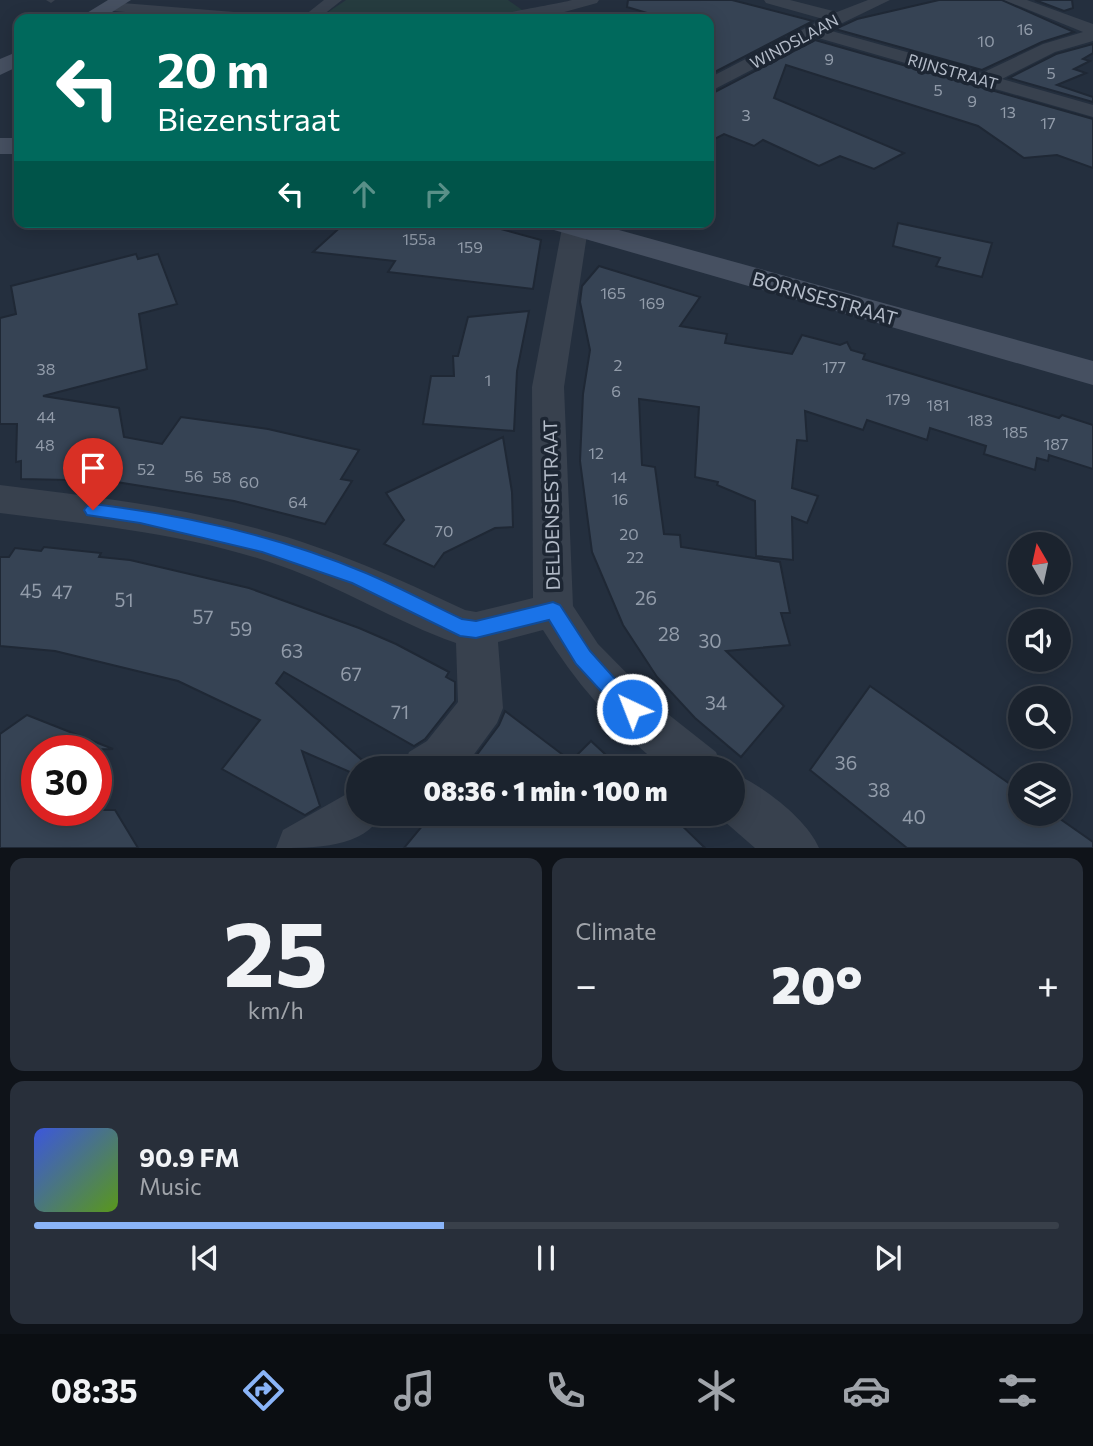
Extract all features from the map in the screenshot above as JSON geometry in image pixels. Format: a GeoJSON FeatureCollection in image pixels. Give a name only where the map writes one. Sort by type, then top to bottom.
{"type":"FeatureCollection","features":[{"type":"Feature","properties":{"kind":"street"},"geometry":{"type":"LineString","coordinates":[[315,14],[334,0]]}},
{"type":"Feature","properties":{"kind":"street"},"geometry":{"type":"LineString","coordinates":[[521,0],[539,14],[591,0]]}},
{"type":"Feature","properties":{"kind":"street"},"geometry":{"type":"LineString","coordinates":[[772,0],[838,18]]}},
{"type":"Feature","properties":{"kind":"street","name":"WINDSLAAN"},"geometry":{"type":"LineString","coordinates":[[714,83],[838,18],[881,0]]}},
{"type":"Feature","properties":{"kind":"street"},"geometry":{"type":"LineString","coordinates":[[1012,0],[1093,30]]}},
{"type":"Feature","properties":{"kind":"street"},"geometry":{"type":"LineString","coordinates":[[96,14],[116,3],[214,14]]}},
{"type":"Feature","properties":{"kind":"street","name":"RIJNSTRAAT"},"geometry":{"type":"LineString","coordinates":[[813,31],[1093,111]]}},
{"type":"Feature","properties":{"kind":"street"},"geometry":{"type":"LineString","coordinates":[[984,80],[1049,48],[1093,35]]}},
{"type":"Feature","properties":{"kind":"street","name":"DELDENSESTRAAT"},"geometry":{"type":"LineString","coordinates":[[566,228],[548,387],[553,610],[583,657],[648,726],[684,756]]}},
{"type":"Feature","properties":{"kind":"street","name":"BORNSESTRAAT"},"geometry":{"type":"LineString","coordinates":[[577,228],[1093,373]]}},
{"type":"Feature","properties":{"kind":"street"},"geometry":{"type":"LineString","coordinates":[[0,499],[140,516],[263,545],[358,578],[460,627],[476,630],[553,610]]}},
{"type":"Feature","properties":{"kind":"street"},"geometry":{"type":"LineString","coordinates":[[445,756],[481,708],[476,630]]}},
{"type":"Feature","properties":{"kind":"street"},"geometry":{"type":"LineString","coordinates":[[745,807],[794,848]]}},
{"type":"Feature","properties":{"kind":"street"},"geometry":{"type":"LineString","coordinates":[[301,848],[346,819]]}},
{"type":"Feature","properties":{"kind":"green space"},"geometry":{"type":"Polygon","coordinates":[[[346,0],[508,0],[525,12],[496,14],[325,14],[346,0]]]}},
{"type":"Feature","properties":{"kind":"building"},"geometry":{"type":"Polygon","coordinates":[[[628,0],[732,0],[813,21],[714,72],[714,14],[650,14],[627,7],[628,0]]]}},
{"type":"Feature","properties":{"kind":"building"},"geometry":{"type":"Polygon","coordinates":[[[939,0],[1002,0],[1074,32],[1042,42],[982,70],[835,29],[857,19],[939,0]]]}},
{"type":"Feature","properties":{"kind":"building"},"geometry":{"type":"Polygon","coordinates":[[[1035,0],[1072,0],[1073,8],[1064,11],[1035,0]]]}},
{"type":"Feature","properties":{"kind":"building"},"geometry":{"type":"Polygon","coordinates":[[[815,40],[1093,119],[1093,168],[1057,155],[1024,158],[978,126],[786,65],[774,98],[904,153],[874,169],[840,156],[819,166],[763,140],[754,146],[724,134],[714,139],[714,92],[815,40]]]}},
{"type":"Feature","properties":{"kind":"building"},"geometry":{"type":"Polygon","coordinates":[[[1093,44],[1093,53],[1083,59],[1090,61],[1074,69],[1086,73],[1057,85],[1093,97],[1093,102],[1009,78],[1056,54],[1093,44]]]}},
{"type":"Feature","properties":{"kind":"building"},"geometry":{"type":"Polygon","coordinates":[[[898,223],[992,243],[982,277],[936,266],[940,258],[893,246],[898,223]]]}},
{"type":"Feature","properties":{"kind":"building"},"geometry":{"type":"Polygon","coordinates":[[[339,228],[497,228],[541,240],[533,289],[388,272],[395,261],[313,252],[339,228]]]}},
{"type":"Feature","properties":{"kind":"building"},"geometry":{"type":"Polygon","coordinates":[[[136,254],[138,259],[158,254],[177,304],[139,314],[147,369],[43,396],[119,408],[124,437],[162,444],[181,417],[268,429],[359,450],[341,479],[352,481],[325,524],[234,501],[67,474],[68,480],[21,479],[21,461],[16,462],[17,424],[0,424],[0,318],[16,314],[11,286],[136,254]]]}},
{"type":"Feature","properties":{"kind":"building"},"geometry":{"type":"Polygon","coordinates":[[[599,266],[700,297],[680,326],[727,334],[725,343],[792,354],[802,335],[840,345],[847,342],[851,350],[865,354],[863,359],[1059,418],[1062,415],[1093,425],[1093,469],[1049,455],[1048,461],[1037,458],[1035,470],[984,454],[986,446],[930,428],[927,440],[867,420],[863,430],[805,411],[807,441],[797,440],[792,488],[818,496],[807,523],[792,517],[793,560],[756,556],[755,501],[717,485],[718,482],[695,477],[699,407],[639,399],[642,465],[655,467],[664,534],[680,535],[681,547],[780,562],[790,613],[781,613],[790,645],[726,651],[784,706],[740,756],[695,718],[657,677],[623,625],[592,552],[580,461],[583,394],[590,350],[580,302],[582,286],[599,266]]]}},
{"type":"Feature","properties":{"kind":"building"},"geometry":{"type":"Polygon","coordinates":[[[529,311],[517,371],[514,431],[423,424],[431,376],[454,376],[453,356],[458,356],[468,317],[529,311]]]}},
{"type":"Feature","properties":{"kind":"building"},"geometry":{"type":"Polygon","coordinates":[[[503,437],[512,492],[513,527],[495,528],[444,553],[434,567],[384,544],[404,520],[386,493],[503,437]]]}},
{"type":"Feature","properties":{"kind":"building"},"geometry":{"type":"Polygon","coordinates":[[[44,547],[101,553],[99,557],[130,560],[249,588],[359,628],[449,672],[446,677],[455,682],[455,701],[425,739],[414,746],[284,672],[276,683],[358,756],[346,756],[346,770],[302,751],[320,806],[305,815],[222,769],[260,720],[178,681],[55,651],[0,646],[0,557],[9,557],[15,548],[41,551],[44,547]]]}},
{"type":"Feature","properties":{"kind":"building"},"geometry":{"type":"Polygon","coordinates":[[[870,686],[1008,783],[1008,826],[1070,826],[1093,842],[1093,848],[907,848],[810,770],[870,686]]]}},
{"type":"Feature","properties":{"kind":"building"},"geometry":{"type":"Polygon","coordinates":[[[505,711],[564,756],[476,756],[499,725],[505,711]]]}},
{"type":"Feature","properties":{"kind":"building"},"geometry":{"type":"Polygon","coordinates":[[[27,715],[78,735],[21,735],[21,826],[112,826],[112,810],[115,810],[138,848],[0,848],[0,734],[27,715]]]}},
{"type":"Feature","properties":{"kind":"building"},"geometry":{"type":"Polygon","coordinates":[[[591,741],[607,756],[576,756],[591,741]]]}},
{"type":"Feature","properties":{"kind":"building"},"geometry":{"type":"Polygon","coordinates":[[[422,826],[682,826],[705,848],[404,848],[422,826]]]}},
{"type":"Feature","properties":{"kind":"route"},"geometry":{"type":"LineString","coordinates":[[93,510],[140,516],[263,545],[358,578],[460,627],[476,630],[553,610],[583,657],[632,709]]}}]}
